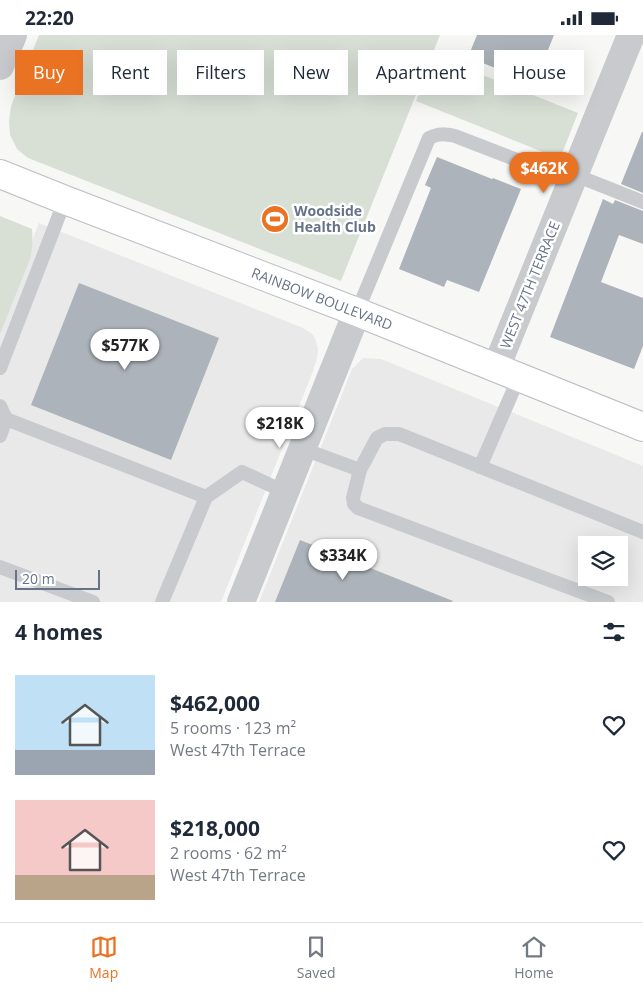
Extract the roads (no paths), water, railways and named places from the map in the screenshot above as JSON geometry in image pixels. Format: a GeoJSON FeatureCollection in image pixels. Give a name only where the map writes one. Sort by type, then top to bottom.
{"type":"FeatureCollection","features":[{"type":"Feature","properties":{"kind":"main road","name":"RAINBOW BOULEVARD"},"geometry":{"type":"LineString","coordinates":[[0,174],[65,201],[357,312],[643,427]]}},
{"type":"Feature","properties":{"kind":"street"},"geometry":{"type":"LineString","coordinates":[[0,65],[13,35]]}},
{"type":"Feature","properties":{"kind":"street","name":"WEST 47TH TERRACE"},"geometry":{"type":"LineString","coordinates":[[508,373],[574,178],[631,35]]}},
{"type":"Feature","properties":{"kind":"street"},"geometry":{"type":"LineString","coordinates":[[241,602],[357,312]]}},
{"type":"Feature","properties":{"kind":"lane"},"geometry":{"type":"LineString","coordinates":[[357,312],[429,138],[437,134],[455,136],[643,202]]}},
{"type":"Feature","properties":{"kind":"lane"},"geometry":{"type":"LineString","coordinates":[[0,368],[65,201]]}},
{"type":"Feature","properties":{"kind":"lane"},"geometry":{"type":"LineString","coordinates":[[480,467],[508,373]]}},
{"type":"Feature","properties":{"kind":"lane"},"geometry":{"type":"LineString","coordinates":[[0,406],[6,419],[206,497]]}},
{"type":"Feature","properties":{"kind":"lane"},"geometry":{"type":"LineString","coordinates":[[0,436],[6,419]]}},
{"type":"Feature","properties":{"kind":"lane"},"geometry":{"type":"LineString","coordinates":[[608,602],[358,508],[354,504],[353,498],[360,471],[377,438],[385,433],[399,434],[643,532]]}},
{"type":"Feature","properties":{"kind":"lane"},"geometry":{"type":"LineString","coordinates":[[303,449],[360,471]]}},
{"type":"Feature","properties":{"kind":"lane"},"geometry":{"type":"LineString","coordinates":[[162,602],[206,497],[242,473],[285,492]]}},
{"type":"Feature","properties":{"kind":"lane"},"geometry":{"type":"LineString","coordinates":[[0,567],[93,602]]}},
{"type":"Feature","properties":{"kind":"place","name":"Woodside Health Club"},"geometry":{"type":"Point","coordinates":[275,219]}}]}
